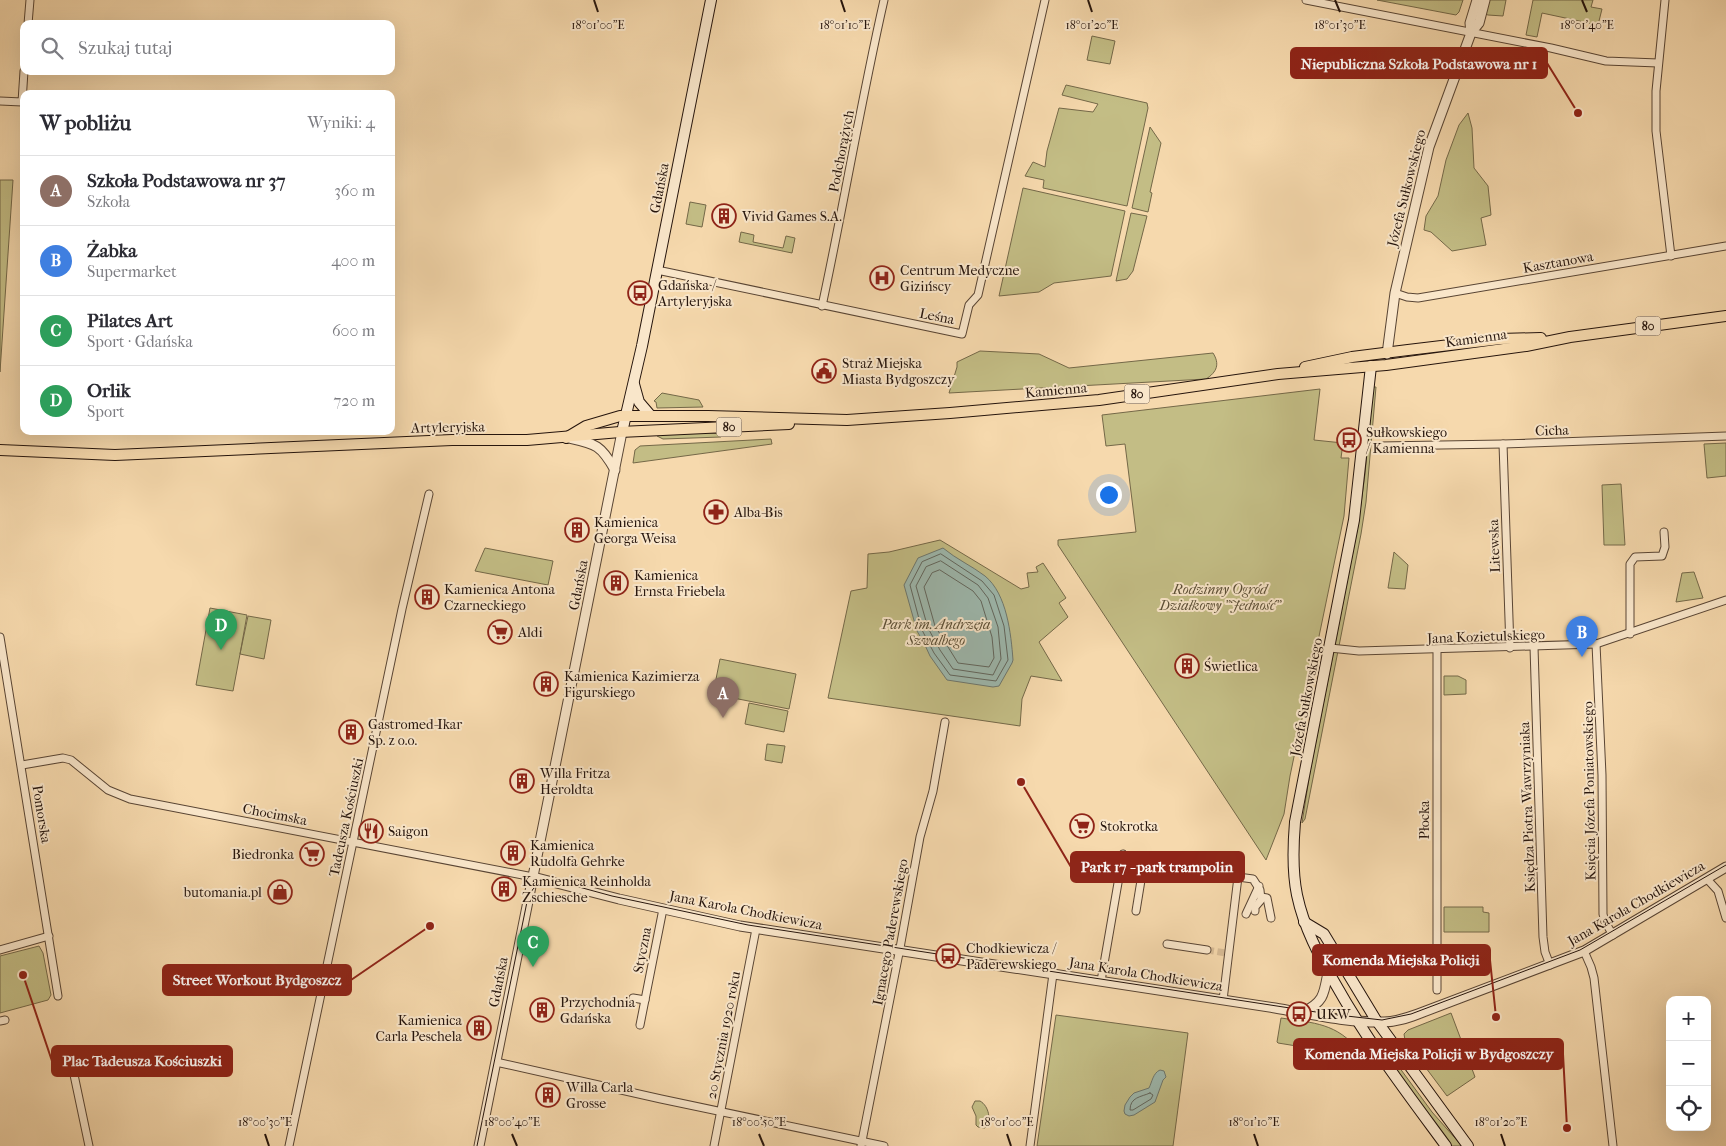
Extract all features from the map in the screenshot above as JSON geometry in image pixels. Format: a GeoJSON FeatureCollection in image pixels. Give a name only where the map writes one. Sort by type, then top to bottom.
{"type":"FeatureCollection","features":[{"type":"Feature","properties":{"kind":"main road","name":"Gdańska"},"geometry":{"type":"LineString","coordinates":[[622,432],[634,383],[711,0]]}},
{"type":"Feature","properties":{"kind":"main road","name":"Kamienna"},"geometry":{"type":"LineString","coordinates":[[1386,365],[1726,316]]}},
{"type":"Feature","properties":{"kind":"main road","name":"Kamienna"},"geometry":{"type":"LineString","coordinates":[[1387,354],[1500,339],[1570,337]]}},
{"type":"Feature","properties":{"kind":"main road"},"geometry":{"type":"LineString","coordinates":[[1386,365],[1387,354]]}},
{"type":"Feature","properties":{"kind":"main road","name":"80"},"geometry":{"type":"LineString","coordinates":[[1372,355],[1387,354]]}},
{"type":"Feature","properties":{"kind":"main road"},"geometry":{"type":"LineString","coordinates":[[1371,366],[1372,355]]}},
{"type":"Feature","properties":{"kind":"main road","name":"Kamienna"},"geometry":{"type":"LineString","coordinates":[[1278,374],[1352,357],[1372,355]]}},
{"type":"Feature","properties":{"kind":"main road","name":"80"},"geometry":{"type":"LineString","coordinates":[[1371,366],[1386,365]]}},
{"type":"Feature","properties":{"kind":"main road","name":"Kamienna"},"geometry":{"type":"LineString","coordinates":[[622,432],[906,417],[1098,400],[1278,374],[1371,366]]}},
{"type":"Feature","properties":{"kind":"main road","name":"Józefa Sułkowskiego"},"geometry":{"type":"LineString","coordinates":[[1371,366],[1354,520],[1299,806],[1294,842],[1296,893],[1304,922],[1315,949],[1356,1020],[1378,1054],[1446,1146]]}},
{"type":"Feature","properties":{"kind":"main road"},"geometry":{"type":"LineString","coordinates":[[634,383],[639,402],[651,416]]}},
{"type":"Feature","properties":{"kind":"main road","name":"Kamienna"},"geometry":{"type":"LineString","coordinates":[[625,416],[708,416],[835,420]]}},
{"type":"Feature","properties":{"kind":"main road","name":"Artyleryjska"},"geometry":{"type":"LineString","coordinates":[[566,438],[586,426],[607,419],[625,416]]}},
{"type":"Feature","properties":{"kind":"main road","name":"Artyleryjska"},"geometry":{"type":"LineString","coordinates":[[0,450],[106,455],[452,440],[527,440],[622,432]]}},
{"type":"Feature","properties":{"kind":"main road"},"geometry":{"type":"LineString","coordinates":[[1304,922],[1324,934],[1377,1022],[1468,1146]]}},
{"type":"Feature","properties":{"kind":"street"},"geometry":{"type":"LineString","coordinates":[[28,20],[30,0]]}},
{"type":"Feature","properties":{"kind":"street","name":"Podchorążych"},"geometry":{"type":"LineString","coordinates":[[822,306],[884,0]]}},
{"type":"Feature","properties":{"kind":"street","name":"Leśna"},"geometry":{"type":"LineString","coordinates":[[657,270],[962,334],[969,305],[978,295],[1045,0]]}},
{"type":"Feature","properties":{"kind":"street"},"geometry":{"type":"LineString","coordinates":[[1306,0],[1606,60],[1658,63]]}},
{"type":"Feature","properties":{"kind":"street","name":"Józefa Sułkowskiego"},"geometry":{"type":"LineString","coordinates":[[1387,354],[1396,292],[1429,147],[1470,33],[1470,23],[1477,0]]}},
{"type":"Feature","properties":{"kind":"street","name":"Józefa Sułkowskiego"},"geometry":{"type":"LineString","coordinates":[[1470,33],[1479,23],[1485,0]]}},
{"type":"Feature","properties":{"kind":"street"},"geometry":{"type":"LineString","coordinates":[[1665,0],[1656,91],[1656,130],[1671,256]]}},
{"type":"Feature","properties":{"kind":"street"},"geometry":{"type":"LineString","coordinates":[[23,90],[24,75]]}},
{"type":"Feature","properties":{"kind":"street"},"geometry":{"type":"LineString","coordinates":[[0,101],[20,102]]}},
{"type":"Feature","properties":{"kind":"street","name":"Kasztanowa"},"geometry":{"type":"LineString","coordinates":[[1396,292],[1407,297],[1418,298],[1726,246]]}},
{"type":"Feature","properties":{"kind":"street","name":"Gdańska"},"geometry":{"type":"LineString","coordinates":[[479,1146],[622,432]]}},
{"type":"Feature","properties":{"kind":"street","name":"Cicha"},"geometry":{"type":"LineString","coordinates":[[1379,446],[1503,444],[1726,436]]}},
{"type":"Feature","properties":{"kind":"street"},"geometry":{"type":"LineString","coordinates":[[566,438],[596,445],[606,455],[615,470]]}},
{"type":"Feature","properties":{"kind":"street","name":"Litewska"},"geometry":{"type":"LineString","coordinates":[[1503,444],[1510,648]]}},
{"type":"Feature","properties":{"kind":"street","name":"Tadeusza Kościuszki"},"geometry":{"type":"LineString","coordinates":[[289,1146],[402,609],[429,494]]}},
{"type":"Feature","properties":{"kind":"street"},"geometry":{"type":"LineString","coordinates":[[1630,634],[1630,564],[1635,557],[1662,556],[1664,551],[1664,532]]}},
{"type":"Feature","properties":{"kind":"street","name":"Jana Kozietulskiego"},"geometry":{"type":"LineString","coordinates":[[1330,648],[1359,651],[1437,650],[1596,644],[1726,600]]}},
{"type":"Feature","properties":{"kind":"street","name":"Pomorska"},"geometry":{"type":"LineString","coordinates":[[0,637],[58,996]]}},
{"type":"Feature","properties":{"kind":"street","name":"Księcia Józefa Poniatowskiego"},"geometry":{"type":"LineString","coordinates":[[1596,644],[1602,775],[1603,914],[1605,922],[1613,935]]}},
{"type":"Feature","properties":{"kind":"street","name":"Księdza Piotra Wawrzyniaka"},"geometry":{"type":"LineString","coordinates":[[1534,647],[1543,937],[1545,952],[1550,965]]}},
{"type":"Feature","properties":{"kind":"street","name":"Płocka"},"geometry":{"type":"LineString","coordinates":[[1437,650],[1437,990]]}},
{"type":"Feature","properties":{"kind":"street","name":"Ignacego Paderewskiego"},"geometry":{"type":"LineString","coordinates":[[862,1143],[900,951],[920,837],[933,791],[944,722]]}},
{"type":"Feature","properties":{"kind":"street","name":"Chocimska"},"geometry":{"type":"LineString","coordinates":[[22,765],[63,758],[76,764],[108,790],[130,799],[533,877]]}},
{"type":"Feature","properties":{"kind":"street"},"geometry":{"type":"LineString","coordinates":[[1101,981],[1123,856],[1144,862],[1254,879],[1259,886],[1261,897],[1261,900],[1255,907],[1255,912]]}},
{"type":"Feature","properties":{"kind":"street"},"geometry":{"type":"LineString","coordinates":[[1136,912],[1144,862]]}},
{"type":"Feature","properties":{"kind":"street","name":"Jana Karola Chodkiewicza"},"geometry":{"type":"LineString","coordinates":[[533,877],[597,894],[756,928],[1377,1022],[1398,1020],[1418,1014],[1584,951],[1726,867]]}},
{"type":"Feature","properties":{"kind":"street"},"geometry":{"type":"LineString","coordinates":[[1223,1000],[1227,953],[1238,877]]}},
{"type":"Feature","properties":{"kind":"street"},"geometry":{"type":"LineString","coordinates":[[1706,879],[1718,891],[1726,918]]}},
{"type":"Feature","properties":{"kind":"street"},"geometry":{"type":"LineString","coordinates":[[1246,914],[1259,886]]}},
{"type":"Feature","properties":{"kind":"street"},"geometry":{"type":"LineString","coordinates":[[1261,897],[1267,898],[1271,918]]}},
{"type":"Feature","properties":{"kind":"street","name":"Styczna"},"geometry":{"type":"LineString","coordinates":[[640,1026],[663,909]]}},
{"type":"Feature","properties":{"kind":"street","name":"20 Stycznia 1920 roku"},"geometry":{"type":"LineString","coordinates":[[714,1146],[756,928]]}},
{"type":"Feature","properties":{"kind":"street"},"geometry":{"type":"LineString","coordinates":[[0,950],[49,936]]}},
{"type":"Feature","properties":{"kind":"street"},"geometry":{"type":"LineString","coordinates":[[1168,944],[1207,950]]}},
{"type":"Feature","properties":{"kind":"street"},"geometry":{"type":"LineString","coordinates":[[1584,951],[1594,978],[1612,1146]]}},
{"type":"Feature","properties":{"kind":"street"},"geometry":{"type":"LineString","coordinates":[[1303,1012],[1321,1000],[1328,972]]}},
{"type":"Feature","properties":{"kind":"street"},"geometry":{"type":"LineString","coordinates":[[1030,1146],[1053,974]]}},
{"type":"Feature","properties":{"kind":"street"},"geometry":{"type":"LineString","coordinates":[[633,998],[645,1000]]}},
{"type":"Feature","properties":{"kind":"street"},"geometry":{"type":"LineString","coordinates":[[496,1062],[661,1100],[722,1111],[862,1143],[884,1146]]}},
{"type":"Feature","properties":{"kind":"street"},"geometry":{"type":"LineString","coordinates":[[74,1070],[89,1146]]}},
{"type":"Feature","properties":{"kind":"green space"},"geometry":{"type":"Polygon","coordinates":[[[1377,0],[1463,0],[1456,15],[1377,0]]]}},
{"type":"Feature","properties":{"kind":"green space"},"geometry":{"type":"Polygon","coordinates":[[[1489,0],[1506,0],[1503,16],[1485,14],[1489,0]]]}},
{"type":"Feature","properties":{"kind":"green space"},"geometry":{"type":"Polygon","coordinates":[[[1533,0],[1593,0],[1591,7],[1602,9],[1598,25],[1542,13],[1537,37],[1526,35],[1533,0]]]}},
{"type":"Feature","properties":{"kind":"green space"},"geometry":{"type":"Polygon","coordinates":[[[1092,36],[1115,41],[1110,64],[1087,60],[1092,36]]]}},
{"type":"Feature","properties":{"kind":"green space"},"geometry":{"type":"Polygon","coordinates":[[[1066,85],[1147,103],[1148,108],[1127,206],[1043,188],[1044,180],[1025,176],[1033,162],[1045,167],[1047,151],[1059,108],[1093,112],[1098,104],[1062,95],[1066,85]]]}},
{"type":"Feature","properties":{"kind":"green space"},"geometry":{"type":"Polygon","coordinates":[[[1468,113],[1472,128],[1474,168],[1488,186],[1491,215],[1481,218],[1486,245],[1452,251],[1431,232],[1424,230],[1426,216],[1438,196],[1446,160],[1459,125],[1468,113]]]}},
{"type":"Feature","properties":{"kind":"green space"},"geometry":{"type":"Polygon","coordinates":[[[1150,127],[1161,143],[1150,192],[1152,193],[1148,212],[1132,208],[1150,127]]]}},
{"type":"Feature","properties":{"kind":"green space"},"geometry":{"type":"Polygon","coordinates":[[[0,180],[13,180],[0,372],[0,180]]]}},
{"type":"Feature","properties":{"kind":"green space"},"geometry":{"type":"Polygon","coordinates":[[[1023,188],[1125,211],[1111,276],[1054,283],[1039,292],[999,296],[1023,188]]]}},
{"type":"Feature","properties":{"kind":"green space"},"geometry":{"type":"Polygon","coordinates":[[[690,202],[706,205],[702,227],[686,224],[690,202]]]}},
{"type":"Feature","properties":{"kind":"green space"},"geometry":{"type":"Polygon","coordinates":[[[1131,213],[1147,216],[1133,271],[1127,279],[1116,281],[1131,213]]]}},
{"type":"Feature","properties":{"kind":"green space"},"geometry":{"type":"Polygon","coordinates":[[[741,232],[754,235],[753,242],[783,248],[786,236],[795,238],[792,253],[739,242],[741,232]]]}},
{"type":"Feature","properties":{"kind":"green space"},"geometry":{"type":"Polygon","coordinates":[[[980,351],[1039,354],[1069,368],[1213,353],[1217,364],[1213,374],[1206,379],[949,393],[957,362],[980,351]]]}},
{"type":"Feature","properties":{"kind":"green space"},"geometry":{"type":"Polygon","coordinates":[[[1373,387],[1376,387],[1366,502],[1361,534],[1305,819],[1302,823],[1310,772],[1358,526],[1373,387]]]}},
{"type":"Feature","properties":{"kind":"green space","name":"Rodzinny Ogród Działkowy \"Jedność\""},"geometry":{"type":"Polygon","coordinates":[[[1320,389],[1314,440],[1343,443],[1341,458],[1349,458],[1344,516],[1290,776],[1284,814],[1266,860],[1058,545],[1058,540],[1136,532],[1125,444],[1106,446],[1102,415],[1320,389]]]}},
{"type":"Feature","properties":{"kind":"green space"},"geometry":{"type":"Polygon","coordinates":[[[662,393],[699,400],[703,407],[657,408],[654,401],[662,393]]]}},
{"type":"Feature","properties":{"kind":"green space"},"geometry":{"type":"Polygon","coordinates":[[[701,432],[722,434],[721,437],[663,439],[657,436],[657,434],[701,432]]]}},
{"type":"Feature","properties":{"kind":"green space"},"geometry":{"type":"Polygon","coordinates":[[[771,439],[772,444],[633,463],[635,450],[640,446],[771,439]]]}},
{"type":"Feature","properties":{"kind":"green space"},"geometry":{"type":"Polygon","coordinates":[[[1726,443],[1726,476],[1707,478],[1704,444],[1726,443]]]}},
{"type":"Feature","properties":{"kind":"green space"},"geometry":{"type":"Polygon","coordinates":[[[1621,484],[1625,545],[1604,545],[1602,485],[1621,484]]]}},
{"type":"Feature","properties":{"kind":"green space","name":"Park im. Andrzeja Szwalbego"},"geometry":{"type":"Polygon","coordinates":[[[940,540],[1021,589],[1029,587],[1027,573],[1038,572],[1036,567],[1043,563],[1066,598],[1059,603],[1068,617],[1039,642],[1062,681],[1031,676],[1022,699],[1020,726],[828,698],[851,591],[867,588],[868,554],[889,552],[940,540]]]}},
{"type":"Feature","properties":{"kind":"green space"},"geometry":{"type":"Polygon","coordinates":[[[485,548],[553,561],[548,585],[475,571],[485,548]]]}},
{"type":"Feature","properties":{"kind":"green space"},"geometry":{"type":"Polygon","coordinates":[[[1394,552],[1408,565],[1405,589],[1388,588],[1394,552]]]}},
{"type":"Feature","properties":{"kind":"green space"},"geometry":{"type":"Polygon","coordinates":[[[1694,572],[1703,598],[1676,602],[1682,573],[1694,572]]]}},
{"type":"Feature","properties":{"kind":"green space"},"geometry":{"type":"Polygon","coordinates":[[[210,608],[247,615],[233,691],[196,685],[210,608]]]}},
{"type":"Feature","properties":{"kind":"green space"},"geometry":{"type":"Polygon","coordinates":[[[248,616],[271,620],[264,659],[240,654],[248,616]]]}},
{"type":"Feature","properties":{"kind":"green space"},"geometry":{"type":"Polygon","coordinates":[[[720,659],[796,674],[789,709],[713,694],[720,659]]]}},
{"type":"Feature","properties":{"kind":"green space"},"geometry":{"type":"Polygon","coordinates":[[[1444,676],[1458,676],[1466,680],[1466,694],[1444,695],[1444,676]]]}},
{"type":"Feature","properties":{"kind":"green space"},"geometry":{"type":"Polygon","coordinates":[[[749,703],[788,711],[784,732],[745,724],[749,703]]]}},
{"type":"Feature","properties":{"kind":"green space"},"geometry":{"type":"Polygon","coordinates":[[[767,744],[785,746],[782,763],[765,760],[767,744]]]}},
{"type":"Feature","properties":{"kind":"green space"},"geometry":{"type":"Polygon","coordinates":[[[1444,907],[1483,907],[1483,912],[1489,913],[1489,932],[1444,932],[1444,907]]]}},
{"type":"Feature","properties":{"kind":"green space"},"geometry":{"type":"Polygon","coordinates":[[[39,946],[43,953],[51,995],[48,1000],[0,1013],[0,956],[39,946]]]}},
{"type":"Feature","properties":{"kind":"green space"},"geometry":{"type":"Polygon","coordinates":[[[1451,1013],[1475,1077],[1447,1096],[1405,1040],[1404,1034],[1408,1030],[1451,1013]]]}},
{"type":"Feature","properties":{"kind":"green space"},"geometry":{"type":"Polygon","coordinates":[[[1056,1015],[1188,1033],[1173,1146],[1037,1146],[1056,1015]]]}},
{"type":"Feature","properties":{"kind":"green space"},"geometry":{"type":"Polygon","coordinates":[[[1281,1018],[1314,1023],[1333,1030],[1351,1042],[1359,1051],[1354,1056],[1358,1062],[1362,1063],[1365,1061],[1368,1063],[1363,1066],[1360,1065],[1352,1055],[1278,1043],[1281,1018]]]}},
{"type":"Feature","properties":{"kind":"green space"},"geometry":{"type":"Polygon","coordinates":[[[1388,1052],[1432,1112],[1462,1146],[1451,1146],[1384,1055],[1388,1052]]]}},
{"type":"Feature","properties":{"kind":"green space"},"geometry":{"type":"Polygon","coordinates":[[[975,1101],[983,1103],[989,1114],[985,1128],[976,1125],[976,1116],[972,1107],[975,1101]]]}},
{"type":"Feature","properties":{"kind":"water"},"geometry":{"type":"Polygon","coordinates":[[[943,548],[985,576],[998,593],[1003,604],[1011,638],[1013,660],[999,686],[993,687],[947,680],[930,656],[917,631],[904,585],[918,558],[943,548]]]}},
{"type":"Feature","properties":{"kind":"water"},"geometry":{"type":"Polygon","coordinates":[[[1160,1070],[1164,1071],[1166,1077],[1163,1080],[1155,1102],[1134,1115],[1129,1116],[1125,1114],[1125,1105],[1130,1097],[1134,1093],[1149,1088],[1154,1075],[1160,1070]]]}},
{"type":"Feature","properties":{"kind":"tunnel"},"geometry":{"type":"LineString","coordinates":[[1207,950],[1226,953]]}},
{"type":"Feature","properties":{"kind":"tram line"},"geometry":{"type":"LineString","coordinates":[[477,1146],[528,897],[533,889],[547,881],[557,881],[612,896],[748,925],[1329,1014],[1382,1020],[1411,1014],[1580,950],[1726,865]]}},
{"type":"Feature","properties":{"kind":"place","name":"Niepubliczna Szkoła Podstawowa nr 1"},"geometry":{"type":"Point","coordinates":[1578,113]}},
{"type":"Feature","properties":{"kind":"place","name":"Vivid Games S.A."},"geometry":{"type":"Point","coordinates":[724,216]}},
{"type":"Feature","properties":{"kind":"place","name":"Centrum Medyczne Gizińscy"},"geometry":{"type":"Point","coordinates":[882,278]}},
{"type":"Feature","properties":{"kind":"place","name":"Gdańska / Artyleryjska"},"geometry":{"type":"Point","coordinates":[640,293]}},
{"type":"Feature","properties":{"kind":"place","name":"Straż Miejska Miasta Bydgoszczy"},"geometry":{"type":"Point","coordinates":[824,371]}},
{"type":"Feature","properties":{"kind":"place","name":"Sułkowskiego / Kamienna"},"geometry":{"type":"Point","coordinates":[1349,440]}},
{"type":"Feature","properties":{"kind":"place","name":"Alba-Bis"},"geometry":{"type":"Point","coordinates":[716,512]}},
{"type":"Feature","properties":{"kind":"place","name":"Kamienica Georga Weisa"},"geometry":{"type":"Point","coordinates":[577,530]}},
{"type":"Feature","properties":{"kind":"place","name":"Kamienica Ernsta Friebela"},"geometry":{"type":"Point","coordinates":[616,583]}},
{"type":"Feature","properties":{"kind":"place","name":"Kamienica Antona Czarneckiego"},"geometry":{"type":"Point","coordinates":[427,597]}},
{"type":"Feature","properties":{"kind":"place","name":"Aldi"},"geometry":{"type":"Point","coordinates":[500,632]}},
{"type":"Feature","properties":{"kind":"place","name":"Orlik"},"geometry":{"type":"Point","coordinates":[221,650]}},
{"type":"Feature","properties":{"kind":"place","name":"Żabka"},"geometry":{"type":"Point","coordinates":[1582,657]}},
{"type":"Feature","properties":{"kind":"place","name":"Świetlica"},"geometry":{"type":"Point","coordinates":[1187,666]}},
{"type":"Feature","properties":{"kind":"place","name":"Kamienica Kazimierza Figurskiego"},"geometry":{"type":"Point","coordinates":[546,684]}},
{"type":"Feature","properties":{"kind":"place","name":"Szkoła Podstawowa nr 37"},"geometry":{"type":"Point","coordinates":[723,718]}},
{"type":"Feature","properties":{"kind":"place","name":"Gastromed-Ikar Sp. z o.o."},"geometry":{"type":"Point","coordinates":[351,732]}},
{"type":"Feature","properties":{"kind":"place","name":"Willa Fritza Heroldta"},"geometry":{"type":"Point","coordinates":[522,781]}},
{"type":"Feature","properties":{"kind":"place","name":"Park 17 - park trampolin"},"geometry":{"type":"Point","coordinates":[1021,782]}},
{"type":"Feature","properties":{"kind":"place","name":"Stokrotka"},"geometry":{"type":"Point","coordinates":[1082,826]}},
{"type":"Feature","properties":{"kind":"place","name":"Saigon"},"geometry":{"type":"Point","coordinates":[371,831]}},
{"type":"Feature","properties":{"kind":"place","name":"Kamienica Rudolfa Gehrke"},"geometry":{"type":"Point","coordinates":[513,853]}},
{"type":"Feature","properties":{"kind":"place","name":"Biedronka"},"geometry":{"type":"Point","coordinates":[312,854]}},
{"type":"Feature","properties":{"kind":"place","name":"Kamienica Reinholda Zschiesche"},"geometry":{"type":"Point","coordinates":[504,889]}},
{"type":"Feature","properties":{"kind":"place","name":"butomania.pl"},"geometry":{"type":"Point","coordinates":[280,892]}},
{"type":"Feature","properties":{"kind":"place","name":"Street Workout Bydgoszcz"},"geometry":{"type":"Point","coordinates":[430,926]}},
{"type":"Feature","properties":{"kind":"place","name":"Chodkiewicza / Paderewskiego"},"geometry":{"type":"Point","coordinates":[948,956]}},
{"type":"Feature","properties":{"kind":"place","name":"Pilates Art"},"geometry":{"type":"Point","coordinates":[533,967]}},
{"type":"Feature","properties":{"kind":"place","name":"Plac Tadeusza Kościuszki"},"geometry":{"type":"Point","coordinates":[23,975]}},
{"type":"Feature","properties":{"kind":"place","name":"Przychodnia Gdańska"},"geometry":{"type":"Point","coordinates":[542,1010]}},
{"type":"Feature","properties":{"kind":"place","name":"UKW"},"geometry":{"type":"Point","coordinates":[1299,1014]}},
{"type":"Feature","properties":{"kind":"place","name":"Komenda Miejska Policji"},"geometry":{"type":"Point","coordinates":[1496,1017]}},
{"type":"Feature","properties":{"kind":"place","name":"Kamienica Carla Peschela"},"geometry":{"type":"Point","coordinates":[479,1028]}},
{"type":"Feature","properties":{"kind":"place","name":"Willa Carla Grosse"},"geometry":{"type":"Point","coordinates":[548,1095]}},
{"type":"Feature","properties":{"kind":"place","name":"Komenda Miejska Policji w Bydgoszczy"},"geometry":{"type":"Point","coordinates":[1567,1128]}}]}
